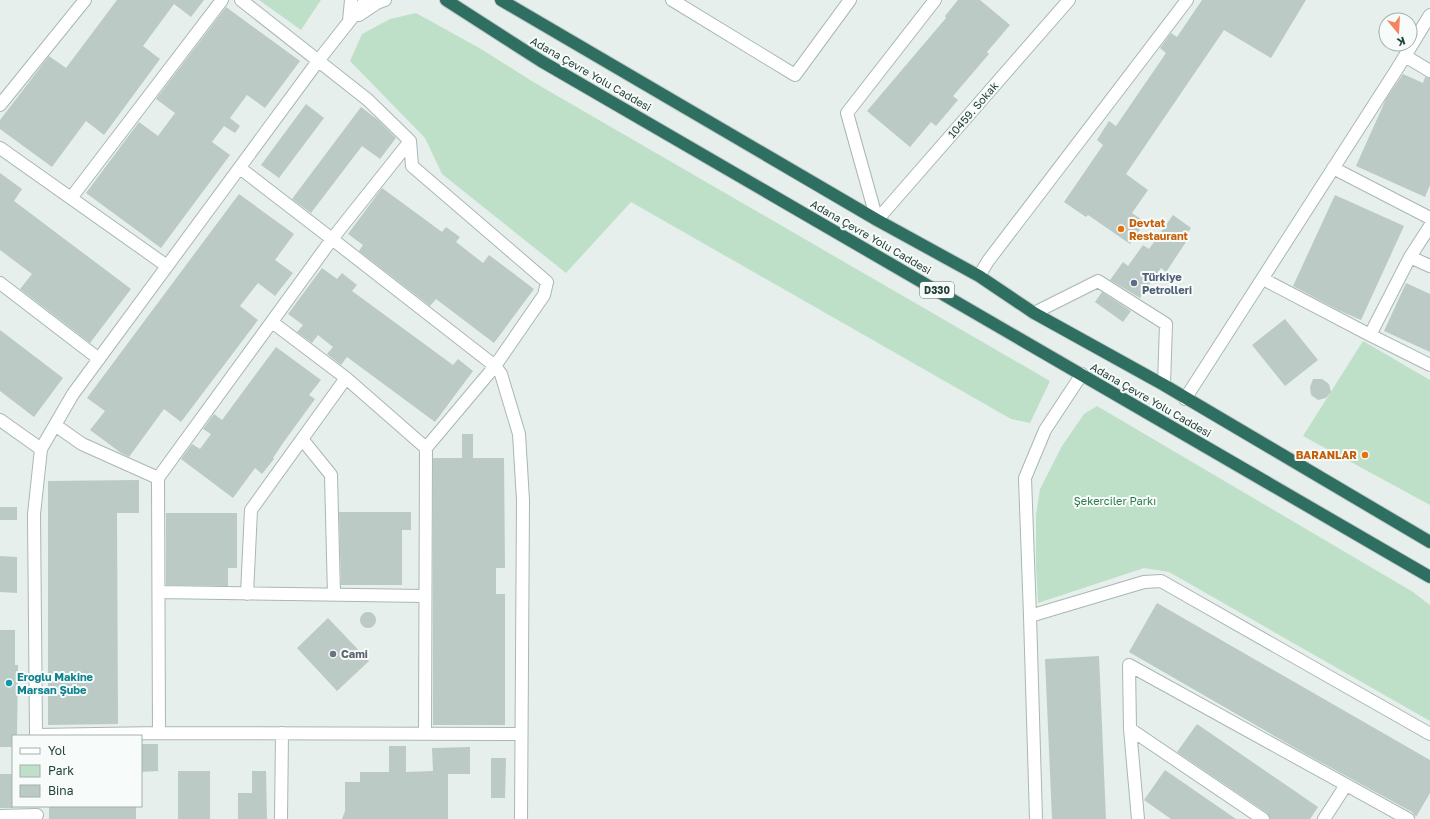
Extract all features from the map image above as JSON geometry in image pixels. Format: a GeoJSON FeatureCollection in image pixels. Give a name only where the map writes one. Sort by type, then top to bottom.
{"type":"FeatureCollection","features":[{"type":"Feature","properties":{"kind":"highway","name":"Adana Çevre Yolu Caddesi"},"geometry":{"type":"LineString","coordinates":[[501,0],[515,4],[877,220],[979,276],[1034,313],[1164,385],[1185,399],[1417,534],[1430,540]]}},
{"type":"Feature","properties":{"kind":"highway","name":"Adana Çevre Yolu Caddesi"},"geometry":{"type":"LineString","coordinates":[[449,2],[541,61],[1430,577]]}},
{"type":"Feature","properties":{"kind":"highway"},"geometry":{"type":"LineString","coordinates":[[1401,560],[1430,582]]}},
{"type":"Feature","properties":{"kind":"street"},"geometry":{"type":"LineString","coordinates":[[0,106],[85,0]]}},
{"type":"Feature","properties":{"kind":"street"},"geometry":{"type":"LineString","coordinates":[[71,198],[222,0]]}},
{"type":"Feature","properties":{"kind":"street"},"geometry":{"type":"LineString","coordinates":[[241,0],[368,100],[410,141],[412,166],[547,282],[544,295],[495,366],[426,448],[424,734]]}},
{"type":"Feature","properties":{"kind":"street"},"geometry":{"type":"LineString","coordinates":[[349,21],[351,0]]}},
{"type":"Feature","properties":{"kind":"street"},"geometry":{"type":"LineString","coordinates":[[36,735],[34,514],[41,449],[73,394],[318,61],[366,0]]}},
{"type":"Feature","properties":{"kind":"street"},"geometry":{"type":"LineString","coordinates":[[349,21],[377,3],[385,0]]}},
{"type":"Feature","properties":{"kind":"street"},"geometry":{"type":"LineString","coordinates":[[436,0],[449,2]]}},
{"type":"Feature","properties":{"kind":"street"},"geometry":{"type":"LineString","coordinates":[[672,0],[795,75],[850,0]]}},
{"type":"Feature","properties":{"kind":"street"},"geometry":{"type":"LineString","coordinates":[[877,220],[847,114],[935,0]]}},
{"type":"Feature","properties":{"kind":"street"},"geometry":{"type":"LineString","coordinates":[[979,276],[993,255],[1187,0]]}},
{"type":"Feature","properties":{"kind":"street","name":"10459. Sokak"},"geometry":{"type":"LineString","coordinates":[[877,220],[1064,2]]}},
{"type":"Feature","properties":{"kind":"street"},"geometry":{"type":"LineString","coordinates":[[1185,399],[1263,279],[1430,15]]}},
{"type":"Feature","properties":{"kind":"street"},"geometry":{"type":"LineString","coordinates":[[1405,56],[1430,71]]}},
{"type":"Feature","properties":{"kind":"street"},"geometry":{"type":"LineString","coordinates":[[159,733],[158,478],[332,239],[410,141]]}},
{"type":"Feature","properties":{"kind":"street"},"geometry":{"type":"LineString","coordinates":[[0,148],[167,266]]}},
{"type":"Feature","properties":{"kind":"street"},"geometry":{"type":"LineString","coordinates":[[240,168],[495,366],[501,374],[519,434],[523,500],[521,819]]}},
{"type":"Feature","properties":{"kind":"street"},"geometry":{"type":"LineString","coordinates":[[1333,168],[1430,218]]}},
{"type":"Feature","properties":{"kind":"street"},"geometry":{"type":"LineString","coordinates":[[1370,336],[1410,257],[1430,226]]}},
{"type":"Feature","properties":{"kind":"street"},"geometry":{"type":"LineString","coordinates":[[1410,257],[1430,266]]}},
{"type":"Feature","properties":{"kind":"street"},"geometry":{"type":"LineString","coordinates":[[1263,279],[1370,336],[1430,365]]}},
{"type":"Feature","properties":{"kind":"street"},"geometry":{"type":"LineString","coordinates":[[1034,313],[1098,282],[1166,324],[1164,385]]}},
{"type":"Feature","properties":{"kind":"street"},"geometry":{"type":"LineString","coordinates":[[0,283],[99,359]]}},
{"type":"Feature","properties":{"kind":"street"},"geometry":{"type":"LineString","coordinates":[[272,322],[346,378],[426,448]]}},
{"type":"Feature","properties":{"kind":"street"},"geometry":{"type":"LineString","coordinates":[[1036,819],[1025,478],[1045,430],[1082,374]]}},
{"type":"Feature","properties":{"kind":"street"},"geometry":{"type":"LineString","coordinates":[[248,594],[251,510],[346,378]]}},
{"type":"Feature","properties":{"kind":"street"},"geometry":{"type":"LineString","coordinates":[[0,420],[41,449]]}},
{"type":"Feature","properties":{"kind":"street"},"geometry":{"type":"LineString","coordinates":[[55,425],[82,444],[158,478]]}},
{"type":"Feature","properties":{"kind":"street"},"geometry":{"type":"LineString","coordinates":[[302,439],[331,475],[334,595]]}},
{"type":"Feature","properties":{"kind":"street"},"geometry":{"type":"LineString","coordinates":[[1030,616],[1144,582],[1161,581],[1430,734]]}},
{"type":"Feature","properties":{"kind":"street"},"geometry":{"type":"LineString","coordinates":[[159,592],[425,596]]}},
{"type":"Feature","properties":{"kind":"street"},"geometry":{"type":"LineString","coordinates":[[1138,819],[1130,729],[1129,665],[1408,819]]}},
{"type":"Feature","properties":{"kind":"street"},"geometry":{"type":"LineString","coordinates":[[1130,729],[1263,819]]}},
{"type":"Feature","properties":{"kind":"street"},"geometry":{"type":"LineString","coordinates":[[77,735],[159,733],[521,734]]}},
{"type":"Feature","properties":{"kind":"street"},"geometry":{"type":"LineString","coordinates":[[281,819],[282,733]]}},
{"type":"Feature","properties":{"kind":"street"},"geometry":{"type":"LineString","coordinates":[[1324,819],[1346,785]]}},
{"type":"Feature","properties":{"kind":"street"},"geometry":{"type":"LineString","coordinates":[[0,816],[37,813]]}},
{"type":"Feature","properties":{"kind":"green space"},"geometry":{"type":"Polygon","coordinates":[[[259,0],[321,0],[301,30],[259,0]]]}},
{"type":"Feature","properties":{"kind":"green space"},"geometry":{"type":"Polygon","coordinates":[[[416,13],[481,49],[535,83],[1050,381],[1030,423],[1011,419],[631,202],[566,273],[442,174],[425,138],[350,61],[362,34],[390,19],[416,13]]]}},
{"type":"Feature","properties":{"kind":"green space"},"geometry":{"type":"Polygon","coordinates":[[[1363,341],[1430,380],[1430,505],[1303,436],[1363,341]]]}},
{"type":"Feature","properties":{"kind":"green space","name":"Şekerciler Parkı"},"geometry":{"type":"Polygon","coordinates":[[[1097,406],[1413,592],[1430,605],[1430,721],[1169,572],[1144,568],[1038,603],[1036,515],[1040,489],[1062,446],[1084,414],[1097,406]]]}},
{"type":"Feature","properties":{"kind":"building"},"geometry":{"type":"Polygon","coordinates":[[[117,0],[204,0],[191,17],[174,4],[143,46],[160,59],[104,135],[86,121],[52,167],[0,129],[0,120],[49,56],[66,68],[117,0]]]}},
{"type":"Feature","properties":{"kind":"building"},"geometry":{"type":"Polygon","coordinates":[[[958,0],[980,0],[1010,25],[987,52],[989,54],[953,96],[958,100],[936,126],[931,122],[910,147],[867,111],[946,18],[945,16],[958,0]]]}},
{"type":"Feature","properties":{"kind":"building"},"geometry":{"type":"Polygon","coordinates":[[[1202,0],[1306,0],[1271,58],[1224,30],[1126,174],[1148,190],[1132,213],[1145,222],[1130,244],[1088,215],[1086,217],[1064,202],[1103,145],[1097,140],[1109,121],[1116,126],[1166,53],[1160,48],[1171,33],[1177,37],[1202,0]]]}},
{"type":"Feature","properties":{"kind":"building"},"geometry":{"type":"Polygon","coordinates":[[[226,7],[300,61],[265,108],[247,95],[230,118],[240,126],[235,133],[224,126],[212,142],[230,155],[161,248],[86,193],[139,122],[158,136],[175,113],[156,99],[226,7]]]}},
{"type":"Feature","properties":{"kind":"building"},"geometry":{"type":"Polygon","coordinates":[[[1403,74],[1423,83],[1425,77],[1430,78],[1430,185],[1425,197],[1356,166],[1386,99],[1403,74]]]}},
{"type":"Feature","properties":{"kind":"building"},"geometry":{"type":"Polygon","coordinates":[[[306,104],[324,118],[279,178],[261,165],[306,104]]]}},
{"type":"Feature","properties":{"kind":"building"},"geometry":{"type":"Polygon","coordinates":[[[361,107],[378,120],[396,138],[380,159],[362,146],[311,213],[292,199],[361,107]]]}},
{"type":"Feature","properties":{"kind":"building"},"geometry":{"type":"Polygon","coordinates":[[[0,173],[22,189],[14,201],[131,289],[90,343],[20,289],[32,274],[0,250],[0,173]]]}},
{"type":"Feature","properties":{"kind":"building"},"geometry":{"type":"Polygon","coordinates":[[[382,188],[442,232],[446,227],[460,237],[456,242],[483,263],[489,255],[534,289],[494,343],[436,299],[430,306],[359,251],[363,245],[348,234],[382,188]]]}},
{"type":"Feature","properties":{"kind":"building"},"geometry":{"type":"Polygon","coordinates":[[[239,194],[294,234],[275,260],[293,273],[275,296],[258,283],[240,306],[258,320],[181,422],[164,409],[129,457],[121,453],[90,430],[105,411],[87,398],[239,194]]]}},
{"type":"Feature","properties":{"kind":"building"},"geometry":{"type":"Polygon","coordinates":[[[1335,195],[1404,226],[1361,320],[1338,310],[1293,286],[1335,195]]]}},
{"type":"Feature","properties":{"kind":"building"},"geometry":{"type":"Polygon","coordinates":[[[1173,215],[1191,228],[1183,240],[1186,242],[1166,272],[1161,268],[1140,298],[1110,280],[1123,262],[1128,266],[1143,245],[1149,249],[1173,215]]]}},
{"type":"Feature","properties":{"kind":"building"},"geometry":{"type":"Polygon","coordinates":[[[322,268],[337,279],[342,273],[357,285],[352,291],[453,365],[458,359],[473,371],[435,422],[347,357],[341,365],[327,354],[333,347],[318,335],[312,343],[297,332],[303,325],[288,314],[322,268]]]}},
{"type":"Feature","properties":{"kind":"building"},"geometry":{"type":"Polygon","coordinates":[[[1406,283],[1430,294],[1430,352],[1384,331],[1406,283]]]}},
{"type":"Feature","properties":{"kind":"building"},"geometry":{"type":"Polygon","coordinates":[[[1102,292],[1131,311],[1123,322],[1095,302],[1102,292]]]}},
{"type":"Feature","properties":{"kind":"building"},"geometry":{"type":"Polygon","coordinates":[[[1285,319],[1318,360],[1285,386],[1252,345],[1285,319]]]}},
{"type":"Feature","properties":{"kind":"building"},"geometry":{"type":"Polygon","coordinates":[[[0,330],[63,378],[34,417],[0,391],[0,330]]]}},
{"type":"Feature","properties":{"kind":"building"},"geometry":{"type":"Polygon","coordinates":[[[276,347],[321,380],[309,395],[315,399],[283,443],[273,458],[274,459],[262,474],[255,468],[233,498],[181,459],[192,444],[200,449],[211,434],[203,429],[214,414],[222,420],[276,347]]]}},
{"type":"Feature","properties":{"kind":"building"},"geometry":{"type":"Polygon","coordinates":[[[1313,379],[1322,379],[1329,384],[1331,392],[1326,398],[1318,400],[1311,395],[1310,387],[1313,379]]]}},
{"type":"Feature","properties":{"kind":"building"},"geometry":{"type":"Polygon","coordinates":[[[462,434],[473,434],[473,458],[504,458],[505,568],[496,568],[496,594],[505,594],[505,725],[433,725],[433,458],[462,458],[462,434]]]}},
{"type":"Feature","properties":{"kind":"building"},"geometry":{"type":"Polygon","coordinates":[[[139,480],[139,513],[117,513],[118,724],[48,725],[48,481],[139,480]]]}},
{"type":"Feature","properties":{"kind":"building"},"geometry":{"type":"Polygon","coordinates":[[[0,507],[17,507],[17,520],[0,520],[0,507]]]}},
{"type":"Feature","properties":{"kind":"building"},"geometry":{"type":"Polygon","coordinates":[[[339,512],[411,512],[411,530],[402,530],[402,585],[341,585],[339,512]]]}},
{"type":"Feature","properties":{"kind":"building"},"geometry":{"type":"Polygon","coordinates":[[[166,513],[237,513],[237,568],[228,568],[228,586],[166,585],[166,513]]]}},
{"type":"Feature","properties":{"kind":"building"},"geometry":{"type":"Polygon","coordinates":[[[0,556],[17,557],[17,593],[0,592],[0,556]]]}},
{"type":"Feature","properties":{"kind":"building"},"geometry":{"type":"Polygon","coordinates":[[[1157,603],[1430,760],[1430,793],[1416,817],[1412,812],[1304,753],[1129,652],[1157,603]]]}},
{"type":"Feature","properties":{"kind":"building"},"geometry":{"type":"Polygon","coordinates":[[[365,612],[371,612],[376,617],[374,626],[371,628],[365,628],[360,623],[360,617],[365,612]]]}},
{"type":"Feature","properties":{"kind":"building","name":"Cami"},"geometry":{"type":"Polygon","coordinates":[[[328,618],[369,661],[337,691],[297,648],[328,618]]]}},
{"type":"Feature","properties":{"kind":"building"},"geometry":{"type":"Polygon","coordinates":[[[0,630],[15,630],[15,665],[18,665],[17,735],[12,735],[12,747],[0,747],[0,630]]]}},
{"type":"Feature","properties":{"kind":"building"},"geometry":{"type":"Polygon","coordinates":[[[1099,656],[1106,819],[1052,819],[1045,659],[1099,656]]]}},
{"type":"Feature","properties":{"kind":"building"},"geometry":{"type":"Polygon","coordinates":[[[1197,724],[1318,807],[1310,819],[1270,819],[1267,813],[1177,752],[1197,724]]]}},
{"type":"Feature","properties":{"kind":"building"},"geometry":{"type":"Polygon","coordinates":[[[142,744],[158,744],[158,771],[142,772],[142,744]]]}},
{"type":"Feature","properties":{"kind":"building"},"geometry":{"type":"Polygon","coordinates":[[[389,746],[406,746],[406,772],[433,771],[432,748],[470,747],[470,774],[448,774],[448,819],[342,819],[345,811],[345,782],[360,782],[360,772],[389,772],[389,746]]]}},
{"type":"Feature","properties":{"kind":"building"},"geometry":{"type":"Polygon","coordinates":[[[491,758],[506,758],[505,798],[491,798],[491,758]]]}},
{"type":"Feature","properties":{"kind":"building"},"geometry":{"type":"Polygon","coordinates":[[[1165,770],[1236,819],[1171,819],[1144,800],[1165,770]]]}},
{"type":"Feature","properties":{"kind":"building"},"geometry":{"type":"Polygon","coordinates":[[[178,771],[210,771],[210,819],[178,819],[178,771]]]}},
{"type":"Feature","properties":{"kind":"building"},"geometry":{"type":"Polygon","coordinates":[[[252,771],[266,771],[267,819],[238,819],[238,793],[252,793],[252,771]]]}},
{"type":"Feature","properties":{"kind":"building"},"geometry":{"type":"Polygon","coordinates":[[[0,774],[12,774],[13,808],[0,808],[0,774]]]}},
{"type":"Feature","properties":{"kind":"building"},"geometry":{"type":"Polygon","coordinates":[[[49,807],[136,807],[136,819],[49,819],[49,807]]]}},
{"type":"Feature","properties":{"kind":"place","name":"Devtat Restaurant"},"geometry":{"type":"Point","coordinates":[1121,229]}},
{"type":"Feature","properties":{"kind":"place","name":"Türkiye Petrolleri"},"geometry":{"type":"Point","coordinates":[1134,283]}},
{"type":"Feature","properties":{"kind":"place","name":"BARANLAR"},"geometry":{"type":"Point","coordinates":[1365,455]}},
{"type":"Feature","properties":{"kind":"place","name":"Cami"},"geometry":{"type":"Point","coordinates":[333,654]}},
{"type":"Feature","properties":{"kind":"place","name":"Eroğlu Makine Marsan Şube"},"geometry":{"type":"Point","coordinates":[9,683]}}]}
